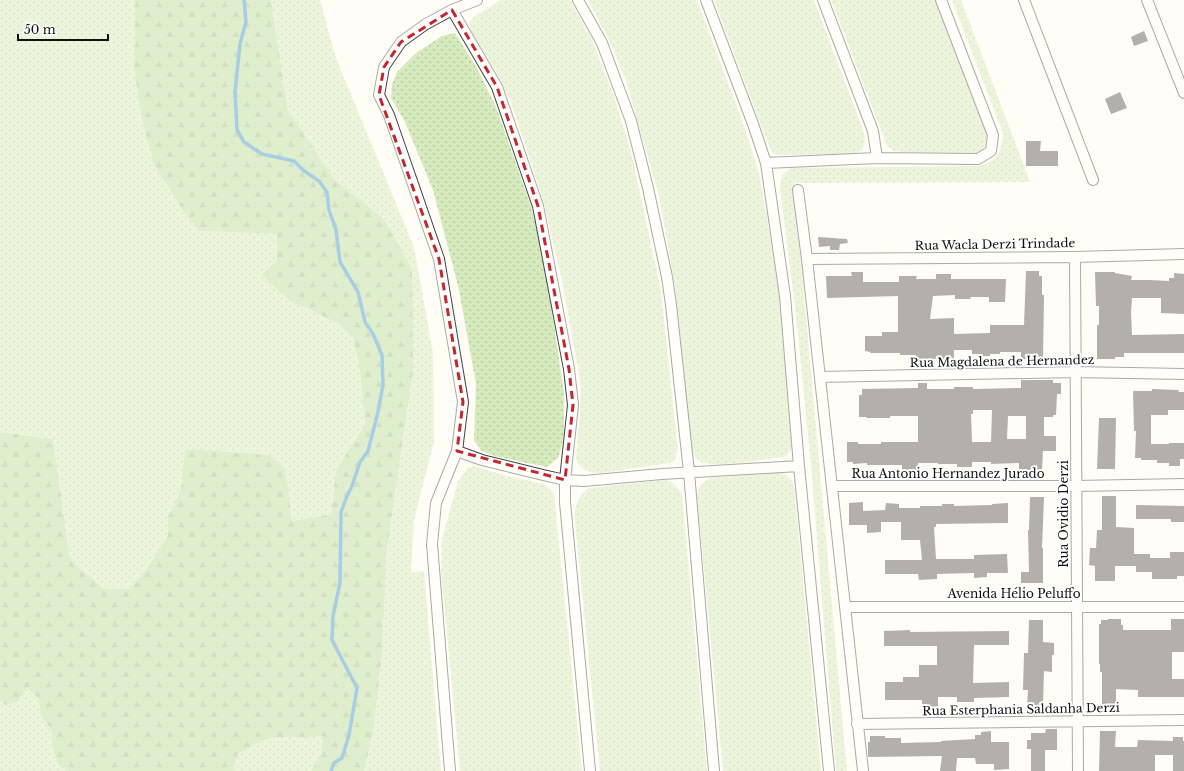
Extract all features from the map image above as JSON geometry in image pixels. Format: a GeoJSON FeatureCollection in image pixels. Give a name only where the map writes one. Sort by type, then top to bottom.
{"type":"FeatureCollection","features":[{"type":"Feature","properties":{"kind":"street"},"geometry":{"type":"LineString","coordinates":[[450,771],[432,544],[436,503],[457,452],[463,402],[439,259],[389,114],[379,95],[384,66],[402,42],[426,24],[452,10],[477,0]]}},
{"type":"Feature","properties":{"kind":"street"},"geometry":{"type":"LineString","coordinates":[[578,0],[602,43],[631,121],[648,188],[667,277],[689,472],[714,771]]}},
{"type":"Feature","properties":{"kind":"street"},"geometry":{"type":"LineString","coordinates":[[706,0],[753,124],[766,163],[786,296],[799,466],[829,771]]}},
{"type":"Feature","properties":{"kind":"street"},"geometry":{"type":"LineString","coordinates":[[823,0],[873,131],[877,158]]}},
{"type":"Feature","properties":{"kind":"street"},"geometry":{"type":"LineString","coordinates":[[766,163],[877,158],[978,159],[991,151],[993,135],[942,0]]}},
{"type":"Feature","properties":{"kind":"street"},"geometry":{"type":"LineString","coordinates":[[1024,0],[1093,180]]}},
{"type":"Feature","properties":{"kind":"street"},"geometry":{"type":"LineString","coordinates":[[1147,0],[1184,93]]}},
{"type":"Feature","properties":{"kind":"street"},"geometry":{"type":"LineString","coordinates":[[452,10],[497,88],[538,206],[569,369],[573,405],[565,480],[565,502],[590,771]]}},
{"type":"Feature","properties":{"kind":"street"},"geometry":{"type":"LineString","coordinates":[[798,190],[807,259],[863,771]]}},
{"type":"Feature","properties":{"kind":"street","name":"Rua Wacla Derzi Trindade"},"geometry":{"type":"LineString","coordinates":[[807,259],[1075,257],[1184,254]]}},
{"type":"Feature","properties":{"kind":"street","name":"Rua Ovidio Derzi"},"geometry":{"type":"LineString","coordinates":[[1075,257],[1078,771]]}},
{"type":"Feature","properties":{"kind":"street","name":"Rua Magdalena de Hernandez"},"geometry":{"type":"LineString","coordinates":[[820,377],[1075,372],[1184,374]]}},
{"type":"Feature","properties":{"kind":"street"},"geometry":{"type":"LineString","coordinates":[[457,452],[482,460],[565,480],[584,481],[689,472],[799,466]]}},
{"type":"Feature","properties":{"kind":"street","name":"Rua Antonio Hernandez Jurado"},"geometry":{"type":"LineString","coordinates":[[832,486],[1076,486],[1184,484]]}},
{"type":"Feature","properties":{"kind":"street","name":"Avenida Hélio Peluffo"},"geometry":{"type":"LineString","coordinates":[[845,607],[1184,607]]}},
{"type":"Feature","properties":{"kind":"street","name":"Rua Esterphania Saldanha Derzi"},"geometry":{"type":"LineString","coordinates":[[857,724],[1184,720]]}},
{"type":"Feature","properties":{"kind":"highlighted area"},"geometry":{"type":"Polygon","coordinates":[[[452,10],[497,87],[538,206],[569,369],[573,405],[565,480],[457,451],[463,402],[439,259],[379,95],[384,67],[401,42],[452,10]]]}},
{"type":"Feature","properties":{"kind":"green space"},"geometry":{"type":"Polygon","coordinates":[[[0,0],[134,0],[134,68],[141,115],[154,165],[183,211],[199,231],[277,234],[277,261],[261,275],[291,302],[339,324],[353,338],[360,370],[365,424],[336,470],[331,514],[292,521],[286,469],[185,449],[181,489],[168,516],[168,535],[146,570],[130,589],[103,588],[70,559],[53,439],[0,432],[0,0]]]}},
{"type":"Feature","properties":{"kind":"green space"},"geometry":{"type":"Polygon","coordinates":[[[134,0],[271,0],[288,110],[335,180],[383,218],[412,268],[413,372],[387,549],[382,656],[373,733],[364,771],[311,771],[321,754],[323,736],[306,738],[270,738],[238,754],[233,771],[68,771],[59,766],[52,748],[52,730],[41,717],[39,699],[26,687],[18,702],[5,705],[0,701],[0,432],[53,439],[70,559],[103,588],[130,589],[146,570],[168,535],[168,516],[181,489],[185,449],[269,455],[286,469],[292,521],[331,514],[336,470],[365,424],[360,370],[353,338],[339,324],[291,302],[261,275],[277,261],[277,234],[199,231],[183,211],[154,165],[141,115],[134,68],[134,0]]]}},
{"type":"Feature","properties":{"kind":"green space"},"geometry":{"type":"Polygon","coordinates":[[[271,0],[320,0],[336,58],[414,247],[433,353],[434,442],[414,520],[411,572],[424,571],[441,771],[364,771],[373,733],[382,656],[387,549],[413,372],[383,218],[335,180],[288,110],[271,0]]]}},
{"type":"Feature","properties":{"kind":"green space"},"geometry":{"type":"Polygon","coordinates":[[[501,0],[570,0],[593,42],[614,96],[632,156],[661,291],[678,450],[675,460],[670,463],[601,473],[585,470],[577,462],[576,458],[581,391],[562,281],[543,199],[511,102],[495,69],[471,32],[469,25],[472,18],[501,0]]]}},
{"type":"Feature","properties":{"kind":"green space"},"geometry":{"type":"Polygon","coordinates":[[[588,0],[697,0],[745,128],[759,173],[778,281],[794,433],[793,447],[784,457],[728,464],[707,464],[701,462],[695,457],[692,450],[675,286],[659,196],[626,81],[609,40],[588,0]]]}},
{"type":"Feature","properties":{"kind":"green space"},"geometry":{"type":"Polygon","coordinates":[[[714,0],[814,0],[864,132],[865,141],[863,149],[854,154],[773,154],[714,0]]]}},
{"type":"Feature","properties":{"kind":"green space"},"geometry":{"type":"Polygon","coordinates":[[[831,0],[938,0],[988,135],[982,152],[974,154],[904,152],[894,151],[887,146],[831,0]]]}},
{"type":"Feature","properties":{"kind":"green space"},"geometry":{"type":"Polygon","coordinates":[[[952,0],[961,0],[1030,182],[794,183],[847,771],[836,771],[811,466],[797,324],[780,187],[782,175],[791,168],[976,166],[987,164],[995,158],[1000,151],[1003,133],[952,0]]]}},
{"type":"Feature","properties":{"kind":"green space"},"geometry":{"type":"Polygon","coordinates":[[[455,33],[477,68],[496,107],[531,206],[544,257],[564,393],[564,431],[562,445],[558,458],[547,467],[494,456],[482,451],[474,441],[476,384],[459,290],[433,190],[405,122],[391,98],[392,84],[397,72],[416,53],[442,36],[455,33]]]}},
{"type":"Feature","properties":{"kind":"green space"},"geometry":{"type":"Polygon","coordinates":[[[474,466],[507,476],[544,484],[554,493],[582,771],[460,771],[441,571],[442,539],[458,481],[468,468],[474,466]]]}},
{"type":"Feature","properties":{"kind":"green space"},"geometry":{"type":"Polygon","coordinates":[[[780,472],[792,480],[794,485],[821,771],[723,771],[697,495],[701,485],[711,478],[780,472]]]}},
{"type":"Feature","properties":{"kind":"green space"},"geometry":{"type":"Polygon","coordinates":[[[665,480],[675,485],[682,494],[707,771],[600,771],[574,513],[579,499],[589,488],[665,480]]]}},
{"type":"Feature","properties":{"kind":"green space"},"geometry":{"type":"Polygon","coordinates":[[[26,686],[40,699],[41,717],[52,730],[52,748],[59,766],[68,771],[0,771],[0,701],[5,705],[26,686]]]}},
{"type":"Feature","properties":{"kind":"green space"},"geometry":{"type":"Polygon","coordinates":[[[323,736],[321,754],[311,771],[233,771],[238,754],[270,738],[306,738],[323,736]]]}},
{"type":"Feature","properties":{"kind":"building"},"geometry":{"type":"Polygon","coordinates":[[[1144,31],[1148,41],[1134,46],[1131,37],[1144,31]]]}},
{"type":"Feature","properties":{"kind":"building"},"geometry":{"type":"Polygon","coordinates":[[[1120,92],[1127,108],[1111,114],[1105,99],[1120,92]]]}},
{"type":"Feature","properties":{"kind":"building"},"geometry":{"type":"Polygon","coordinates":[[[1026,141],[1041,141],[1040,151],[1058,151],[1058,166],[1026,166],[1026,141]]]}},
{"type":"Feature","properties":{"kind":"building"},"geometry":{"type":"Polygon","coordinates":[[[818,237],[847,239],[848,243],[840,244],[839,250],[830,250],[830,246],[819,247],[818,237]]]}},
{"type":"Feature","properties":{"kind":"building"},"geometry":{"type":"Polygon","coordinates":[[[1026,271],[1039,271],[1039,276],[1042,276],[1042,295],[1044,295],[1043,360],[1021,359],[1021,352],[1000,352],[1000,354],[990,354],[990,356],[980,356],[980,354],[972,354],[972,350],[954,350],[954,359],[928,359],[928,362],[916,362],[916,355],[900,355],[900,353],[870,353],[865,351],[865,336],[882,336],[882,332],[898,332],[898,296],[827,298],[826,276],[852,276],[851,272],[863,272],[863,282],[899,282],[899,276],[917,276],[916,279],[936,279],[936,274],[951,274],[951,279],[1006,279],[1005,302],[989,302],[989,297],[955,299],[955,295],[933,296],[930,319],[954,318],[954,334],[990,333],[990,325],[1024,325],[1026,271]]]}},
{"type":"Feature","properties":{"kind":"building"},"geometry":{"type":"Polygon","coordinates":[[[1095,272],[1115,272],[1132,276],[1131,280],[1169,281],[1169,278],[1174,278],[1174,273],[1184,274],[1184,314],[1161,313],[1161,298],[1132,298],[1131,312],[1132,335],[1184,334],[1184,353],[1124,353],[1124,357],[1115,357],[1115,359],[1097,359],[1097,325],[1099,325],[1099,306],[1096,306],[1095,272]]]}},
{"type":"Feature","properties":{"kind":"building"},"geometry":{"type":"Polygon","coordinates":[[[1021,380],[1053,380],[1053,383],[1061,383],[1061,394],[1057,394],[1056,415],[1053,415],[1053,417],[1044,417],[1044,436],[1056,436],[1056,451],[1043,451],[1042,470],[1019,470],[1019,463],[991,464],[991,462],[972,462],[972,467],[957,467],[957,464],[918,463],[918,473],[902,474],[902,465],[867,465],[867,463],[853,464],[853,462],[847,462],[847,442],[858,442],[858,444],[881,444],[881,442],[918,442],[918,416],[890,416],[890,418],[859,417],[859,395],[862,395],[862,389],[918,388],[918,383],[927,383],[927,389],[954,389],[954,387],[973,387],[973,389],[1021,388],[1021,380]],[[973,410],[973,414],[971,414],[972,442],[991,442],[992,410],[973,410]],[[1008,416],[1007,439],[1026,439],[1026,416],[1008,416]]]}},
{"type":"Feature","properties":{"kind":"building"},"geometry":{"type":"Polygon","coordinates":[[[1152,389],[1179,390],[1178,392],[1184,392],[1184,410],[1168,410],[1168,415],[1151,415],[1151,444],[1184,443],[1184,459],[1180,459],[1180,466],[1169,466],[1169,463],[1157,463],[1157,460],[1141,460],[1141,458],[1135,458],[1136,431],[1134,431],[1133,391],[1152,391],[1152,389]]]}},
{"type":"Feature","properties":{"kind":"building"},"geometry":{"type":"Polygon","coordinates":[[[1099,418],[1116,418],[1115,469],[1097,469],[1099,418]]]}},
{"type":"Feature","properties":{"kind":"building"},"geometry":{"type":"Polygon","coordinates":[[[1102,496],[1116,496],[1116,527],[1134,528],[1134,554],[1150,554],[1150,558],[1170,558],[1170,552],[1184,552],[1184,576],[1177,576],[1177,579],[1152,579],[1152,572],[1136,572],[1136,566],[1115,566],[1115,581],[1095,581],[1095,566],[1089,565],[1090,548],[1096,548],[1097,530],[1102,530],[1102,496]]]}},
{"type":"Feature","properties":{"kind":"building"},"geometry":{"type":"Polygon","coordinates":[[[1030,497],[1044,497],[1042,548],[1043,583],[1021,583],[1021,572],[1029,572],[1028,530],[1030,497]]]}},
{"type":"Feature","properties":{"kind":"building"},"geometry":{"type":"Polygon","coordinates":[[[863,502],[863,511],[885,510],[886,503],[899,504],[899,508],[920,508],[920,506],[942,506],[942,504],[954,504],[954,506],[1008,503],[1008,523],[936,524],[936,527],[934,527],[936,559],[974,559],[974,555],[1007,554],[1008,573],[987,573],[987,577],[974,578],[974,573],[937,574],[937,579],[919,580],[918,574],[885,574],[885,560],[922,560],[920,540],[901,540],[901,522],[881,522],[881,532],[867,533],[867,525],[849,525],[849,503],[863,502]]]}},
{"type":"Feature","properties":{"kind":"building"},"geometry":{"type":"Polygon","coordinates":[[[1136,505],[1184,506],[1184,522],[1171,522],[1171,519],[1136,519],[1136,505]]]}},
{"type":"Feature","properties":{"kind":"building"},"geometry":{"type":"Polygon","coordinates":[[[1121,619],[1123,630],[1171,630],[1171,619],[1184,619],[1184,652],[1172,652],[1172,679],[1184,679],[1184,697],[1138,697],[1138,690],[1116,689],[1116,707],[1102,707],[1102,672],[1100,672],[1099,664],[1099,624],[1101,624],[1101,620],[1121,619]]]}},
{"type":"Feature","properties":{"kind":"building"},"geometry":{"type":"Polygon","coordinates":[[[1029,620],[1043,620],[1043,642],[1054,643],[1052,672],[1044,671],[1043,707],[1027,707],[1028,690],[1023,690],[1024,653],[1028,653],[1029,620]]]}},
{"type":"Feature","properties":{"kind":"building"},"geometry":{"type":"Polygon","coordinates":[[[910,630],[910,632],[1009,631],[1009,645],[974,645],[973,683],[1009,682],[1009,697],[974,698],[974,702],[957,702],[957,697],[938,697],[938,708],[922,708],[922,700],[885,700],[885,682],[903,682],[903,677],[919,677],[919,665],[937,665],[937,646],[884,646],[884,631],[910,630]]]}},
{"type":"Feature","properties":{"kind":"building"},"geometry":{"type":"Polygon","coordinates":[[[1046,729],[1057,729],[1057,750],[1045,750],[1045,771],[1031,771],[1031,749],[1027,749],[1027,740],[1031,740],[1031,733],[1045,733],[1046,729]]]}},
{"type":"Feature","properties":{"kind":"building"},"geometry":{"type":"Polygon","coordinates":[[[991,731],[991,742],[1009,742],[1009,769],[994,770],[994,764],[976,764],[975,758],[957,758],[956,771],[940,771],[942,756],[868,757],[868,742],[870,742],[870,736],[901,738],[901,743],[941,742],[975,739],[975,735],[981,735],[981,732],[991,731]]]}},
{"type":"Feature","properties":{"kind":"building"},"geometry":{"type":"Polygon","coordinates":[[[1100,731],[1116,731],[1115,747],[1137,747],[1138,740],[1173,741],[1173,737],[1183,737],[1184,771],[1173,771],[1173,755],[1155,755],[1155,771],[1099,771],[1100,731]]]}},
{"type":"Feature","properties":{"kind":"waterway"},"geometry":{"type":"LineString","coordinates":[[244,0],[246,22],[240,44],[235,92],[237,130],[244,142],[262,154],[294,161],[303,170],[319,181],[327,192],[329,210],[336,230],[340,262],[358,292],[365,322],[373,334],[382,355],[383,385],[368,451],[360,462],[341,512],[340,583],[333,616],[332,640],[357,688],[349,735],[342,758],[334,763],[331,771]]}}]}
